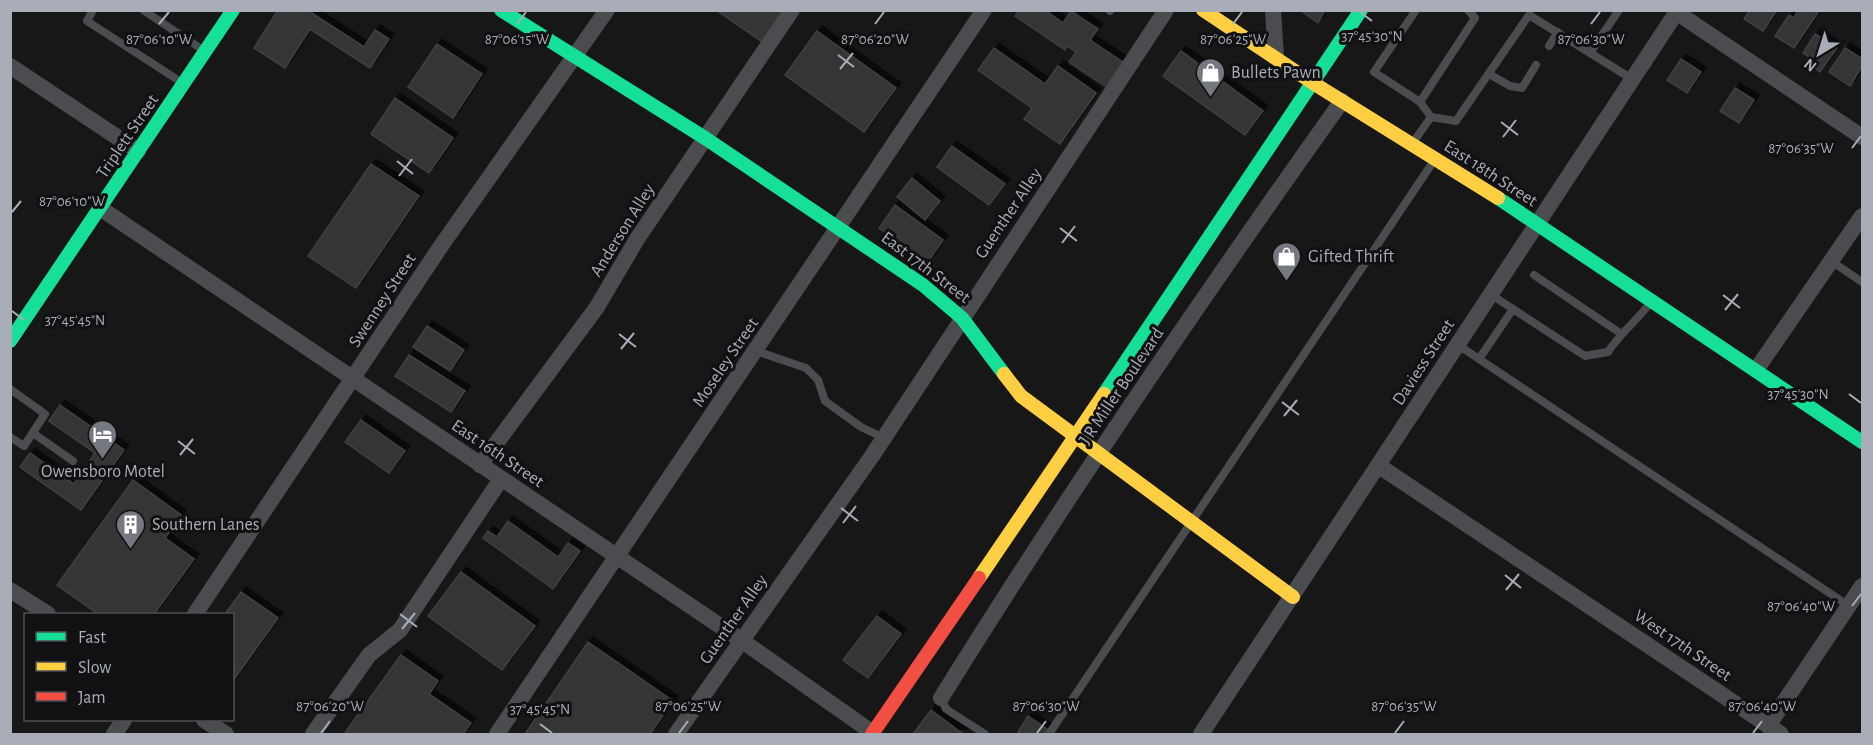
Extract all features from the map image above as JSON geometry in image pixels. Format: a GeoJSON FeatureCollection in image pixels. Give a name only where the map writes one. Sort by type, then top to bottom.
{"type":"FeatureCollection","features":[{"type":"Feature","properties":{"kind":"street","name":"Triplett Street"},"geometry":{"type":"LineString","coordinates":[[11,340],[233,10]]}},
{"type":"Feature","properties":{"kind":"street","name":"East 17th Street"},"geometry":{"type":"LineString","coordinates":[[501,10],[574,58],[705,138],[923,285],[962,318],[1021,396],[1293,597]]}},
{"type":"Feature","properties":{"kind":"street","name":"Swenney Street"},"geometry":{"type":"LineString","coordinates":[[196,613],[441,246],[607,10]]}},
{"type":"Feature","properties":{"kind":"street","name":"Anderson Alley"},"geometry":{"type":"LineString","coordinates":[[480,465],[597,307],[637,239],[792,10]]}},
{"type":"Feature","properties":{"kind":"street","name":"Moseley Street"},"geometry":{"type":"LineString","coordinates":[[497,735],[984,10]]}},
{"type":"Feature","properties":{"kind":"street","name":"Guenther Alley"},"geometry":{"type":"LineString","coordinates":[[676,735],[884,438],[1166,10]]}},
{"type":"Feature","properties":{"kind":"street","name":"East 18th Street"},"geometry":{"type":"LineString","coordinates":[[1203,10],[1313,83],[1535,223],[1863,442]]}},
{"type":"Feature","properties":{"kind":"street"},"geometry":{"type":"LineString","coordinates":[[1273,10],[1276,58]]}},
{"type":"Feature","properties":{"kind":"street"},"geometry":{"type":"LineString","coordinates":[[872,734],[1075,438],[1361,10]]}},
{"type":"Feature","properties":{"kind":"street"},"geometry":{"type":"LineString","coordinates":[[1677,11],[1863,137]]}},
{"type":"Feature","properties":{"kind":"street","name":"Daviess Street"},"geometry":{"type":"LineString","coordinates":[[1201,735],[1458,345],[1535,223],[1677,11]]}},
{"type":"Feature","properties":{"kind":"street"},"geometry":{"type":"LineString","coordinates":[[10,66],[138,151]]}},
{"type":"Feature","properties":{"kind":"street","name":"J R Miller Boulevard"},"geometry":{"type":"LineString","coordinates":[[941,698],[1098,454],[1217,276],[1342,100]]}},
{"type":"Feature","properties":{"kind":"street","name":"East 16th Street"},"geometry":{"type":"LineString","coordinates":[[100,208],[618,556],[872,734]]}},
{"type":"Feature","properties":{"kind":"street"},"geometry":{"type":"LineString","coordinates":[[1756,370],[1863,216]]}},
{"type":"Feature","properties":{"kind":"street"},"geometry":{"type":"LineString","coordinates":[[1195,260],[1217,276]]}},
{"type":"Feature","properties":{"kind":"street","name":"West 17th Street"},"geometry":{"type":"LineString","coordinates":[[1379,466],[1774,730]]}},
{"type":"Feature","properties":{"kind":"street"},"geometry":{"type":"LineString","coordinates":[[313,735],[376,646],[400,630],[501,479]]}},
{"type":"Feature","properties":{"kind":"street"},"geometry":{"type":"LineString","coordinates":[[1774,730],[1863,586]]}},
{"type":"Feature","properties":{"kind":"street"},"geometry":{"type":"LineString","coordinates":[[10,590],[45,613]]}},
{"type":"Feature","properties":{"kind":"street"},"geometry":{"type":"LineString","coordinates":[[114,735],[123,721]]}},
{"type":"Feature","properties":{"kind":"street"},"geometry":{"type":"LineString","coordinates":[[205,721],[226,735]]}},
{"type":"Feature","properties":{"kind":"lane"},"geometry":{"type":"LineString","coordinates":[[93,10],[87,21],[184,84]]}},
{"type":"Feature","properties":{"kind":"lane"},"geometry":{"type":"LineString","coordinates":[[143,10],[205,52]]}},
{"type":"Feature","properties":{"kind":"lane"},"geometry":{"type":"LineString","coordinates":[[1416,10],[1374,72],[1420,102],[1431,117],[1456,121],[1529,15],[1632,79]]}},
{"type":"Feature","properties":{"kind":"lane"},"geometry":{"type":"LineString","coordinates":[[1420,102],[1475,18],[1468,10]]}},
{"type":"Feature","properties":{"kind":"lane"},"geometry":{"type":"LineString","coordinates":[[1590,52],[1619,10]]}},
{"type":"Feature","properties":{"kind":"lane"},"geometry":{"type":"LineString","coordinates":[[1549,46],[1558,32]]}},
{"type":"Feature","properties":{"kind":"lane"},"geometry":{"type":"LineString","coordinates":[[1489,74],[1510,86],[1522,88],[1536,65]]}},
{"type":"Feature","properties":{"kind":"lane"},"geometry":{"type":"LineString","coordinates":[[1412,144],[1431,117]]}},
{"type":"Feature","properties":{"kind":"lane"},"geometry":{"type":"LineString","coordinates":[[1049,735],[1436,159]]}},
{"type":"Feature","properties":{"kind":"lane"},"geometry":{"type":"LineString","coordinates":[[1831,261],[1863,282]]}},
{"type":"Feature","properties":{"kind":"lane"},"geometry":{"type":"LineString","coordinates":[[1534,275],[1620,333]]}},
{"type":"Feature","properties":{"kind":"lane"},"geometry":{"type":"LineString","coordinates":[[1491,294],[1585,356],[1608,352],[1620,333],[1638,319],[1651,302]]}},
{"type":"Feature","properties":{"kind":"lane"},"geometry":{"type":"LineString","coordinates":[[1479,359],[1513,309]]}},
{"type":"Feature","properties":{"kind":"lane"},"geometry":{"type":"LineString","coordinates":[[1458,345],[1849,606]]}},
{"type":"Feature","properties":{"kind":"lane"},"geometry":{"type":"LineString","coordinates":[[756,351],[806,368],[818,380],[825,401],[861,427],[884,438]]}},
{"type":"Feature","properties":{"kind":"lane"},"geometry":{"type":"LineString","coordinates":[[10,389],[45,414],[24,446],[10,437]]}},
{"type":"Feature","properties":{"kind":"lane"},"geometry":{"type":"LineString","coordinates":[[33,433],[73,461]]}},
{"type":"Feature","properties":{"kind":"lane"},"geometry":{"type":"LineString","coordinates":[[941,698],[946,709],[985,735]]}},
{"type":"Feature","properties":{"kind":"building"},"geometry":{"type":"Polygon","coordinates":[[[278,10],[307,10],[364,47],[375,30],[389,39],[370,68],[310,29],[285,68],[254,48],[278,10]]]}},
{"type":"Feature","properties":{"kind":"building"},"geometry":{"type":"Polygon","coordinates":[[[716,10],[787,10],[764,43],[716,10]]]}},
{"type":"Feature","properties":{"kind":"building"},"geometry":{"type":"Polygon","coordinates":[[[1019,10],[1045,10],[1063,23],[1071,11],[1098,29],[1090,40],[1124,63],[1108,88],[1069,62],[1076,52],[1067,46],[1065,50],[1015,16],[1019,10]]]}},
{"type":"Feature","properties":{"kind":"building"},"geometry":{"type":"Polygon","coordinates":[[[1300,10],[1325,10],[1318,23],[1300,10]]]}},
{"type":"Feature","properties":{"kind":"building"},"geometry":{"type":"Polygon","coordinates":[[[1750,10],[1777,10],[1763,31],[1744,19],[1750,10]]]}},
{"type":"Feature","properties":{"kind":"building"},"geometry":{"type":"Polygon","coordinates":[[[1798,10],[1819,11],[1794,48],[1775,36],[1789,15],[1794,18],[1798,10]]]}},
{"type":"Feature","properties":{"kind":"building"},"geometry":{"type":"Polygon","coordinates":[[[817,31],[896,88],[864,132],[785,75],[817,31]]]}},
{"type":"Feature","properties":{"kind":"building"},"geometry":{"type":"Polygon","coordinates":[[[1815,34],[1837,48],[1820,72],[1808,63],[1811,58],[1803,53],[1815,34]]]}},
{"type":"Feature","properties":{"kind":"building"},"geometry":{"type":"Polygon","coordinates":[[[437,44],[482,74],[453,118],[408,87],[437,44]]]}},
{"type":"Feature","properties":{"kind":"building"},"geometry":{"type":"Polygon","coordinates":[[[994,48],[1045,84],[1058,66],[1096,93],[1060,144],[1024,119],[1032,108],[978,70],[994,48]]]}},
{"type":"Feature","properties":{"kind":"building"},"geometry":{"type":"Polygon","coordinates":[[[1845,48],[1862,59],[1862,66],[1850,86],[1829,72],[1845,48]]]}},
{"type":"Feature","properties":{"kind":"building"},"geometry":{"type":"Polygon","coordinates":[[[1181,51],[1263,111],[1245,135],[1163,76],[1181,51]]]}},
{"type":"Feature","properties":{"kind":"building"},"geometry":{"type":"Polygon","coordinates":[[[1681,59],[1701,72],[1687,93],[1667,80],[1681,59]]]}},
{"type":"Feature","properties":{"kind":"building"},"geometry":{"type":"Polygon","coordinates":[[[1735,88],[1754,100],[1739,123],[1720,111],[1735,88]]]}},
{"type":"Feature","properties":{"kind":"building"},"geometry":{"type":"Polygon","coordinates":[[[395,98],[453,138],[429,173],[371,134],[395,98]]]}},
{"type":"Feature","properties":{"kind":"building"},"geometry":{"type":"Polygon","coordinates":[[[952,146],[1005,184],[989,205],[937,167],[952,146]]]}},
{"type":"Feature","properties":{"kind":"building"},"geometry":{"type":"Polygon","coordinates":[[[371,164],[419,196],[356,288],[308,256],[371,164]]]}},
{"type":"Feature","properties":{"kind":"building"},"geometry":{"type":"Polygon","coordinates":[[[912,178],[940,201],[925,220],[897,197],[912,178]]]}},
{"type":"Feature","properties":{"kind":"building"},"geometry":{"type":"Polygon","coordinates":[[[895,205],[943,240],[927,263],[879,228],[895,205]]]}},
{"type":"Feature","properties":{"kind":"building"},"geometry":{"type":"Polygon","coordinates":[[[427,326],[464,350],[450,371],[413,347],[427,326]]]}},
{"type":"Feature","properties":{"kind":"building"},"geometry":{"type":"Polygon","coordinates":[[[409,355],[465,391],[451,412],[395,376],[409,355]]]}},
{"type":"Feature","properties":{"kind":"building","name":"Owensboro Motel"},"geometry":{"type":"Polygon","coordinates":[[[60,405],[124,450],[81,510],[20,467],[30,453],[74,484],[95,453],[49,421],[60,405]]]}},
{"type":"Feature","properties":{"kind":"building"},"geometry":{"type":"Polygon","coordinates":[[[361,420],[405,451],[389,473],[345,442],[361,420]]]}},
{"type":"Feature","properties":{"kind":"building","name":"Southern Lanes"},"geometry":{"type":"Polygon","coordinates":[[[133,480],[181,515],[165,538],[194,559],[155,613],[97,613],[57,585],[133,480]]]}},
{"type":"Feature","properties":{"kind":"building"},"geometry":{"type":"Polygon","coordinates":[[[508,521],[558,557],[568,543],[580,551],[553,589],[483,538],[488,531],[497,537],[508,521]]]}},
{"type":"Feature","properties":{"kind":"building"},"geometry":{"type":"Polygon","coordinates":[[[461,572],[535,626],[502,670],[428,616],[461,572]]]}},
{"type":"Feature","properties":{"kind":"building"},"geometry":{"type":"Polygon","coordinates":[[[241,592],[278,618],[234,679],[234,613],[226,613],[241,592]]]}},
{"type":"Feature","properties":{"kind":"building"},"geometry":{"type":"Polygon","coordinates":[[[877,616],[901,634],[868,678],[843,660],[877,616]]]}},
{"type":"Feature","properties":{"kind":"building"},"geometry":{"type":"Polygon","coordinates":[[[588,642],[673,701],[650,734],[525,734],[588,642]]]}},
{"type":"Feature","properties":{"kind":"building"},"geometry":{"type":"Polygon","coordinates":[[[401,655],[438,681],[429,694],[471,723],[463,734],[344,734],[401,655]]]}},
{"type":"Feature","properties":{"kind":"building"},"geometry":{"type":"Polygon","coordinates":[[[931,710],[963,734],[913,734],[931,710]]]}},
{"type":"Feature","properties":{"kind":"building"},"geometry":{"type":"Polygon","coordinates":[[[1028,716],[1050,731],[1047,734],[1018,732],[1028,716]]]}},
{"type":"Feature","properties":{"kind":"traffic: fast"},"geometry":{"type":"LineString","coordinates":[[10,341],[233,10]]}},
{"type":"Feature","properties":{"kind":"traffic: fast"},"geometry":{"type":"LineString","coordinates":[[501,10],[705,138],[923,285],[962,318],[1004,374]]}},
{"type":"Feature","properties":{"kind":"traffic: fast"},"geometry":{"type":"LineString","coordinates":[[1104,394],[1361,10]]}},
{"type":"Feature","properties":{"kind":"traffic: fast"},"geometry":{"type":"LineString","coordinates":[[1498,198],[1862,442]]}},
{"type":"Feature","properties":{"kind":"traffic: slow"},"geometry":{"type":"LineString","coordinates":[[1203,10],[1313,83],[1498,198]]}},
{"type":"Feature","properties":{"kind":"traffic: slow"},"geometry":{"type":"LineString","coordinates":[[1004,374],[1021,396],[1293,597]]}},
{"type":"Feature","properties":{"kind":"traffic: slow"},"geometry":{"type":"LineString","coordinates":[[979,578],[1104,394]]}},
{"type":"Feature","properties":{"kind":"traffic: jam"},"geometry":{"type":"LineString","coordinates":[[872,734],[979,578]]}},
{"type":"Feature","properties":{"kind":"place","name":"Bullets Pawn"},"geometry":{"type":"Point","coordinates":[1210,98]}},
{"type":"Feature","properties":{"kind":"place","name":"Gifted Thrift"},"geometry":{"type":"Point","coordinates":[1287,282]}},
{"type":"Feature","properties":{"kind":"place","name":"Owensboro Motel"},"geometry":{"type":"Point","coordinates":[103,460]}},
{"type":"Feature","properties":{"kind":"place","name":"Southern Lanes"},"geometry":{"type":"Point","coordinates":[131,550]}}]}
